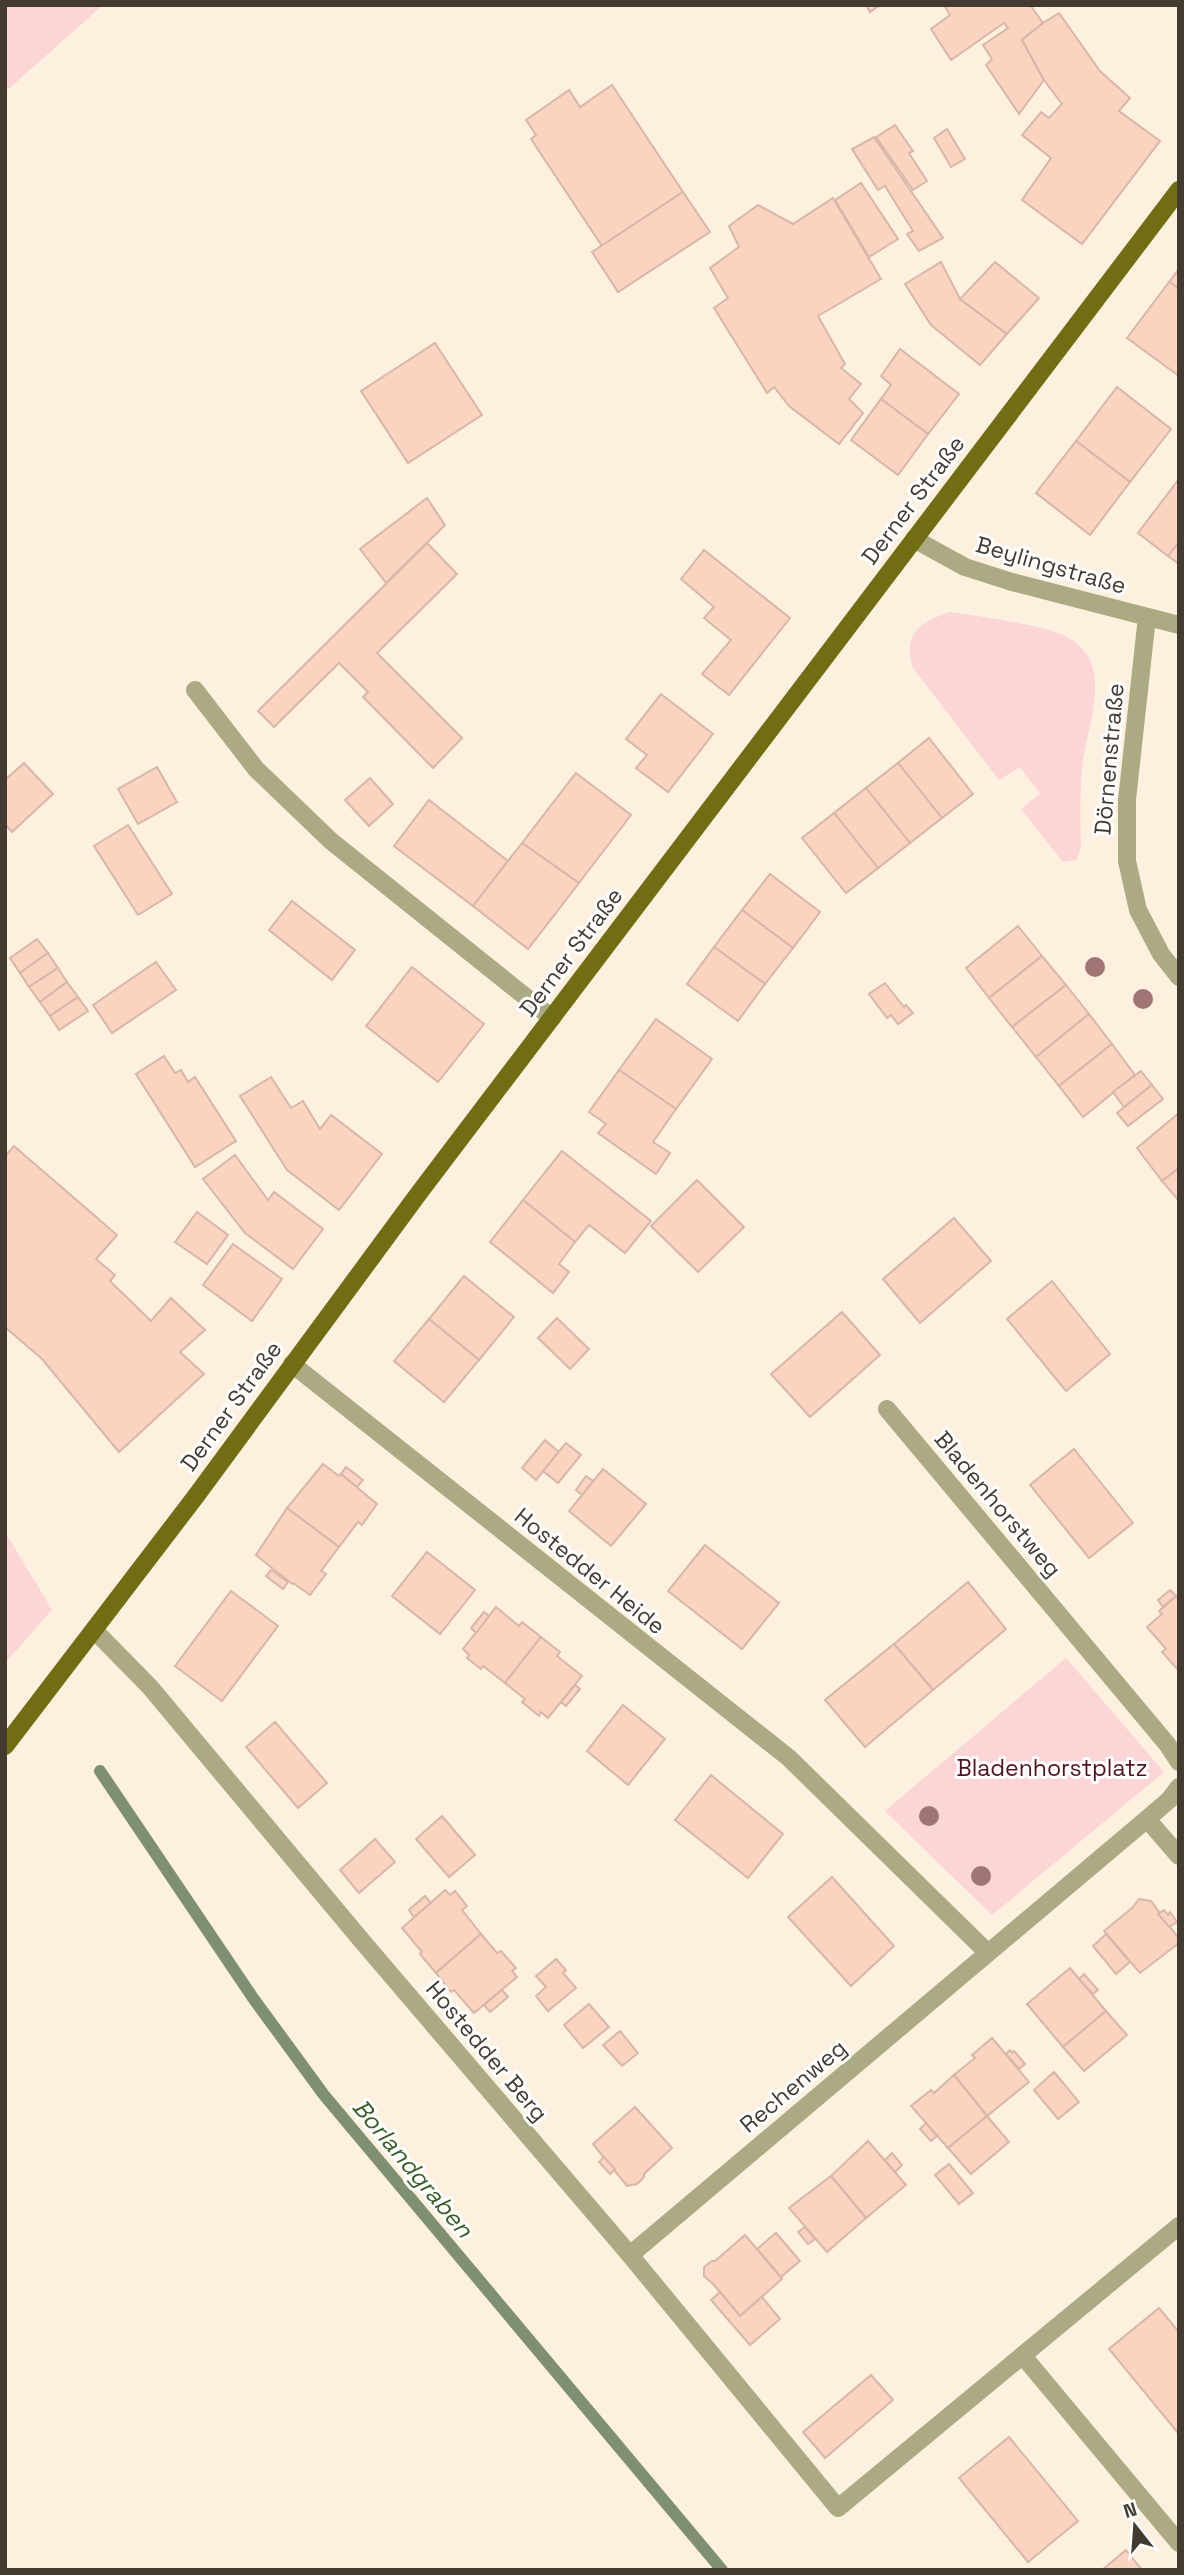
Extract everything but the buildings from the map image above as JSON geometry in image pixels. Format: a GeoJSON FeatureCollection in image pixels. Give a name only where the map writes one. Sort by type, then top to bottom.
{"type":"FeatureCollection","features":[{"type":"Feature","properties":{"kind":"main road","name":"Derner Straße"},"geometry":{"type":"LineString","coordinates":[[5,1746],[1179,190]]}},
{"type":"Feature","properties":{"kind":"street","name":"Beylingstraße"},"geometry":{"type":"LineString","coordinates":[[914,539],[965,567],[1012,582],[1179,625]]}},
{"type":"Feature","properties":{"kind":"street","name":"Dörnenstraße"},"geometry":{"type":"LineString","coordinates":[[1147,617],[1127,800],[1127,861],[1138,910],[1161,954],[1179,977]]}},
{"type":"Feature","properties":{"kind":"street"},"geometry":{"type":"LineString","coordinates":[[195,690],[256,769],[331,841],[552,1018]]}},
{"type":"Feature","properties":{"kind":"street","name":"Hostedder Heide"},"geometry":{"type":"LineString","coordinates":[[292,1364],[789,1758],[987,1952]]}},
{"type":"Feature","properties":{"kind":"street","name":"Bladenhorstweg"},"geometry":{"type":"LineString","coordinates":[[887,1409],[1073,1630],[1179,1762]]}},
{"type":"Feature","properties":{"kind":"street","name":"Hostedder Berg"},"geometry":{"type":"LineString","coordinates":[[94,1630],[150,1687],[370,1952],[630,2255],[838,2508],[1023,2356]]}},
{"type":"Feature","properties":{"kind":"street"},"geometry":{"type":"LineString","coordinates":[[987,1952],[1170,1800],[1179,1787]]}},
{"type":"Feature","properties":{"kind":"street"},"geometry":{"type":"LineString","coordinates":[[1147,1819],[1179,1856]]}},
{"type":"Feature","properties":{"kind":"street","name":"Rechenweg"},"geometry":{"type":"LineString","coordinates":[[630,2255],[987,1952]]}},
{"type":"Feature","properties":{"kind":"street"},"geometry":{"type":"LineString","coordinates":[[1179,2226],[1023,2356],[1179,2543]]}},
{"type":"Feature","properties":{"kind":"green space"},"geometry":{"type":"Polygon","coordinates":[[[5,5],[103,5],[5,92],[5,5]]]}},
{"type":"Feature","properties":{"kind":"green space"},"geometry":{"type":"Polygon","coordinates":[[[950,612],[1009,621],[1055,632],[1081,648],[1091,662],[1095,678],[1095,696],[1082,768],[1081,848],[1076,860],[1063,862],[1021,809],[1040,794],[1020,767],[999,780],[913,668],[910,646],[916,631],[930,620],[950,612]]]}},
{"type":"Feature","properties":{"kind":"green space"},"geometry":{"type":"Polygon","coordinates":[[[5,1532],[52,1610],[5,1663],[5,1532]]]}},
{"type":"Feature","properties":{"kind":"green space","name":"Bladenhorstplatz"},"geometry":{"type":"Polygon","coordinates":[[[1066,1658],[1164,1772],[992,1915],[885,1811],[1066,1658]]]}},
{"type":"Feature","properties":{"kind":"waterway","name":"Borlandgraben"},"geometry":{"type":"LineString","coordinates":[[100,1771],[253,1998],[324,2095],[722,2570]]}}]}
